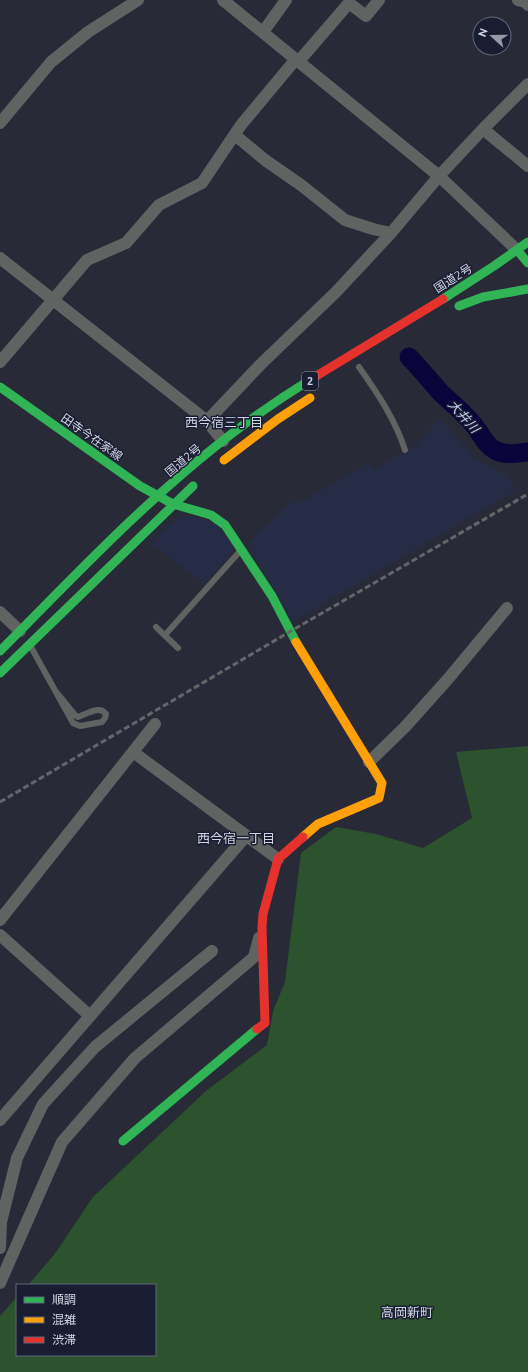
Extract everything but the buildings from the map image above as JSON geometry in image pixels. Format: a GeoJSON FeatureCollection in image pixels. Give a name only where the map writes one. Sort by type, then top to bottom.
{"type":"FeatureCollection","features":[{"type":"Feature","properties":{"kind":"main road","name":"国道2号"},"geometry":{"type":"LineString","coordinates":[[0,673],[25,638],[158,496],[223,441],[276,403],[472,281],[528,242]]}},
{"type":"Feature","properties":{"kind":"main road"},"geometry":{"type":"LineString","coordinates":[[517,250],[528,263]]}},
{"type":"Feature","properties":{"kind":"main road"},"geometry":{"type":"LineString","coordinates":[[455,308],[483,297],[528,289]]}},
{"type":"Feature","properties":{"kind":"main road","name":"田寺今在家線"},"geometry":{"type":"LineString","coordinates":[[0,387],[140,486],[173,504],[211,515],[225,524],[272,596],[296,641],[382,783],[379,798],[318,824],[278,859]]}},
{"type":"Feature","properties":{"kind":"main road","name":"2"},"geometry":{"type":"LineString","coordinates":[[219,464],[278,419],[320,392]]}},
{"type":"Feature","properties":{"kind":"main road","name":"国道2号"},"geometry":{"type":"LineString","coordinates":[[0,651],[25,638],[202,478]]}},
{"type":"Feature","properties":{"kind":"main road"},"geometry":{"type":"LineString","coordinates":[[123,1141],[265,1023],[262,927],[263,914],[278,859]]}},
{"type":"Feature","properties":{"kind":"street"},"geometry":{"type":"LineString","coordinates":[[0,123],[51,62],[88,32],[138,0]]}},
{"type":"Feature","properties":{"kind":"street"},"geometry":{"type":"LineString","coordinates":[[223,0],[439,176],[517,250]]}},
{"type":"Feature","properties":{"kind":"street"},"geometry":{"type":"LineString","coordinates":[[263,32],[286,0]]}},
{"type":"Feature","properties":{"kind":"street"},"geometry":{"type":"LineString","coordinates":[[0,362],[87,260],[126,243],[159,205],[202,183],[213,165],[236,135],[241,125],[349,3],[366,16],[379,0]]}},
{"type":"Feature","properties":{"kind":"street"},"geometry":{"type":"LineString","coordinates":[[518,0],[525,2],[528,5]]}},
{"type":"Feature","properties":{"kind":"street"},"geometry":{"type":"LineString","coordinates":[[207,421],[261,364],[336,292],[392,233],[439,176],[528,84]]}},
{"type":"Feature","properties":{"kind":"street"},"geometry":{"type":"LineString","coordinates":[[483,129],[528,166]]}},
{"type":"Feature","properties":{"kind":"street"},"geometry":{"type":"LineString","coordinates":[[236,135],[264,160],[301,185],[345,220],[373,229],[392,233]]}},
{"type":"Feature","properties":{"kind":"street"},"geometry":{"type":"LineString","coordinates":[[0,258],[207,421],[223,441]]}},
{"type":"Feature","properties":{"kind":"street"},"geometry":{"type":"LineString","coordinates":[[369,762],[405,727],[507,608]]}},
{"type":"Feature","properties":{"kind":"street"},"geometry":{"type":"LineString","coordinates":[[0,612],[25,638]]}},
{"type":"Feature","properties":{"kind":"street"},"geometry":{"type":"LineString","coordinates":[[0,920],[155,724]]}},
{"type":"Feature","properties":{"kind":"street"},"geometry":{"type":"LineString","coordinates":[[133,752],[278,859]]}},
{"type":"Feature","properties":{"kind":"street"},"geometry":{"type":"LineString","coordinates":[[0,1120],[246,836]]}},
{"type":"Feature","properties":{"kind":"street"},"geometry":{"type":"LineString","coordinates":[[0,1283],[62,1142],[135,1058],[254,957],[262,927]]}},
{"type":"Feature","properties":{"kind":"street"},"geometry":{"type":"LineString","coordinates":[[0,935],[90,1016]]}},
{"type":"Feature","properties":{"kind":"street"},"geometry":{"type":"LineString","coordinates":[[12,1258],[0,1248],[1,1222],[17,1158],[43,1104],[95,1047],[212,951]]}},
{"type":"Feature","properties":{"kind":"lane"},"geometry":{"type":"LineString","coordinates":[[360,367],[390,413],[399,432],[405,450]]}},
{"type":"Feature","properties":{"kind":"lane"},"geometry":{"type":"LineString","coordinates":[[165,635],[242,549]]}},
{"type":"Feature","properties":{"kind":"lane"},"geometry":{"type":"LineString","coordinates":[[156,627],[178,648]]}},
{"type":"Feature","properties":{"kind":"lane"},"geometry":{"type":"LineString","coordinates":[[25,638],[73,723],[80,726],[102,722],[105,718],[106,714],[98,709],[78,717],[57,693]]}},
{"type":"Feature","properties":{"kind":"shaded area"},"geometry":{"type":"Polygon","coordinates":[[[440,418],[472,455],[482,463],[507,475],[516,490],[293,621],[247,544],[290,503],[297,500],[300,503],[368,463],[374,470],[405,450],[414,448],[440,418]]]}},
{"type":"Feature","properties":{"kind":"shaded area"},"geometry":{"type":"Polygon","coordinates":[[[190,516],[217,524],[232,544],[230,555],[204,584],[151,543],[177,519],[190,516]]]}},
{"type":"Feature","properties":{"kind":"green space"},"geometry":{"type":"Polygon","coordinates":[[[528,746],[528,1372],[0,1372],[0,1316],[16,1298],[16,1356],[156,1356],[156,1284],[29,1284],[54,1255],[93,1197],[206,1091],[267,1045],[273,1011],[285,982],[301,853],[336,827],[376,834],[423,848],[472,818],[456,752],[528,746]]]}},
{"type":"Feature","properties":{"kind":"waterway","name":"大井川"},"geometry":{"type":"LineString","coordinates":[[409,357],[442,394],[470,420],[491,448],[507,454],[528,452]]}},
{"type":"Feature","properties":{"kind":"railway"},"geometry":{"type":"LineString","coordinates":[[0,802],[528,494]]}},
{"type":"Feature","properties":{"kind":"traffic: fast"},"geometry":{"type":"LineString","coordinates":[[443,299],[528,242]]}},
{"type":"Feature","properties":{"kind":"traffic: fast"},"geometry":{"type":"LineString","coordinates":[[517,250],[528,263]]}},
{"type":"Feature","properties":{"kind":"traffic: fast"},"geometry":{"type":"LineString","coordinates":[[459,306],[483,297],[528,289]]}},
{"type":"Feature","properties":{"kind":"traffic: fast"},"geometry":{"type":"LineString","coordinates":[[0,651],[159,494],[251,419],[313,378]]}},
{"type":"Feature","properties":{"kind":"traffic: fast"},"geometry":{"type":"LineString","coordinates":[[0,387],[140,486],[173,504],[211,515],[225,525],[272,596],[296,642]]}},
{"type":"Feature","properties":{"kind":"traffic: fast"},"geometry":{"type":"LineString","coordinates":[[0,673],[193,486]]}},
{"type":"Feature","properties":{"kind":"traffic: fast"},"geometry":{"type":"LineString","coordinates":[[123,1141],[257,1029]]}},
{"type":"Feature","properties":{"kind":"traffic: slow"},"geometry":{"type":"LineString","coordinates":[[224,460],[278,419],[310,398]]}},
{"type":"Feature","properties":{"kind":"traffic: slow"},"geometry":{"type":"LineString","coordinates":[[296,642],[382,783],[379,798],[318,824],[303,837]]}},
{"type":"Feature","properties":{"kind":"traffic: jam"},"geometry":{"type":"LineString","coordinates":[[313,378],[443,299]]}},
{"type":"Feature","properties":{"kind":"traffic: jam"},"geometry":{"type":"LineString","coordinates":[[257,1029],[265,1023],[262,927],[263,914],[278,859],[303,837]]}},
{"type":"Feature","properties":{"kind":"district","name":"西今宿三丁目"},"geometry":{"type":"Point","coordinates":[224,422]}},
{"type":"Feature","properties":{"kind":"district","name":"西今宿一丁目"},"geometry":{"type":"Point","coordinates":[236,838]}},
{"type":"Feature","properties":{"kind":"district","name":"高岡新町"},"geometry":{"type":"Point","coordinates":[407,1312]}}]}
